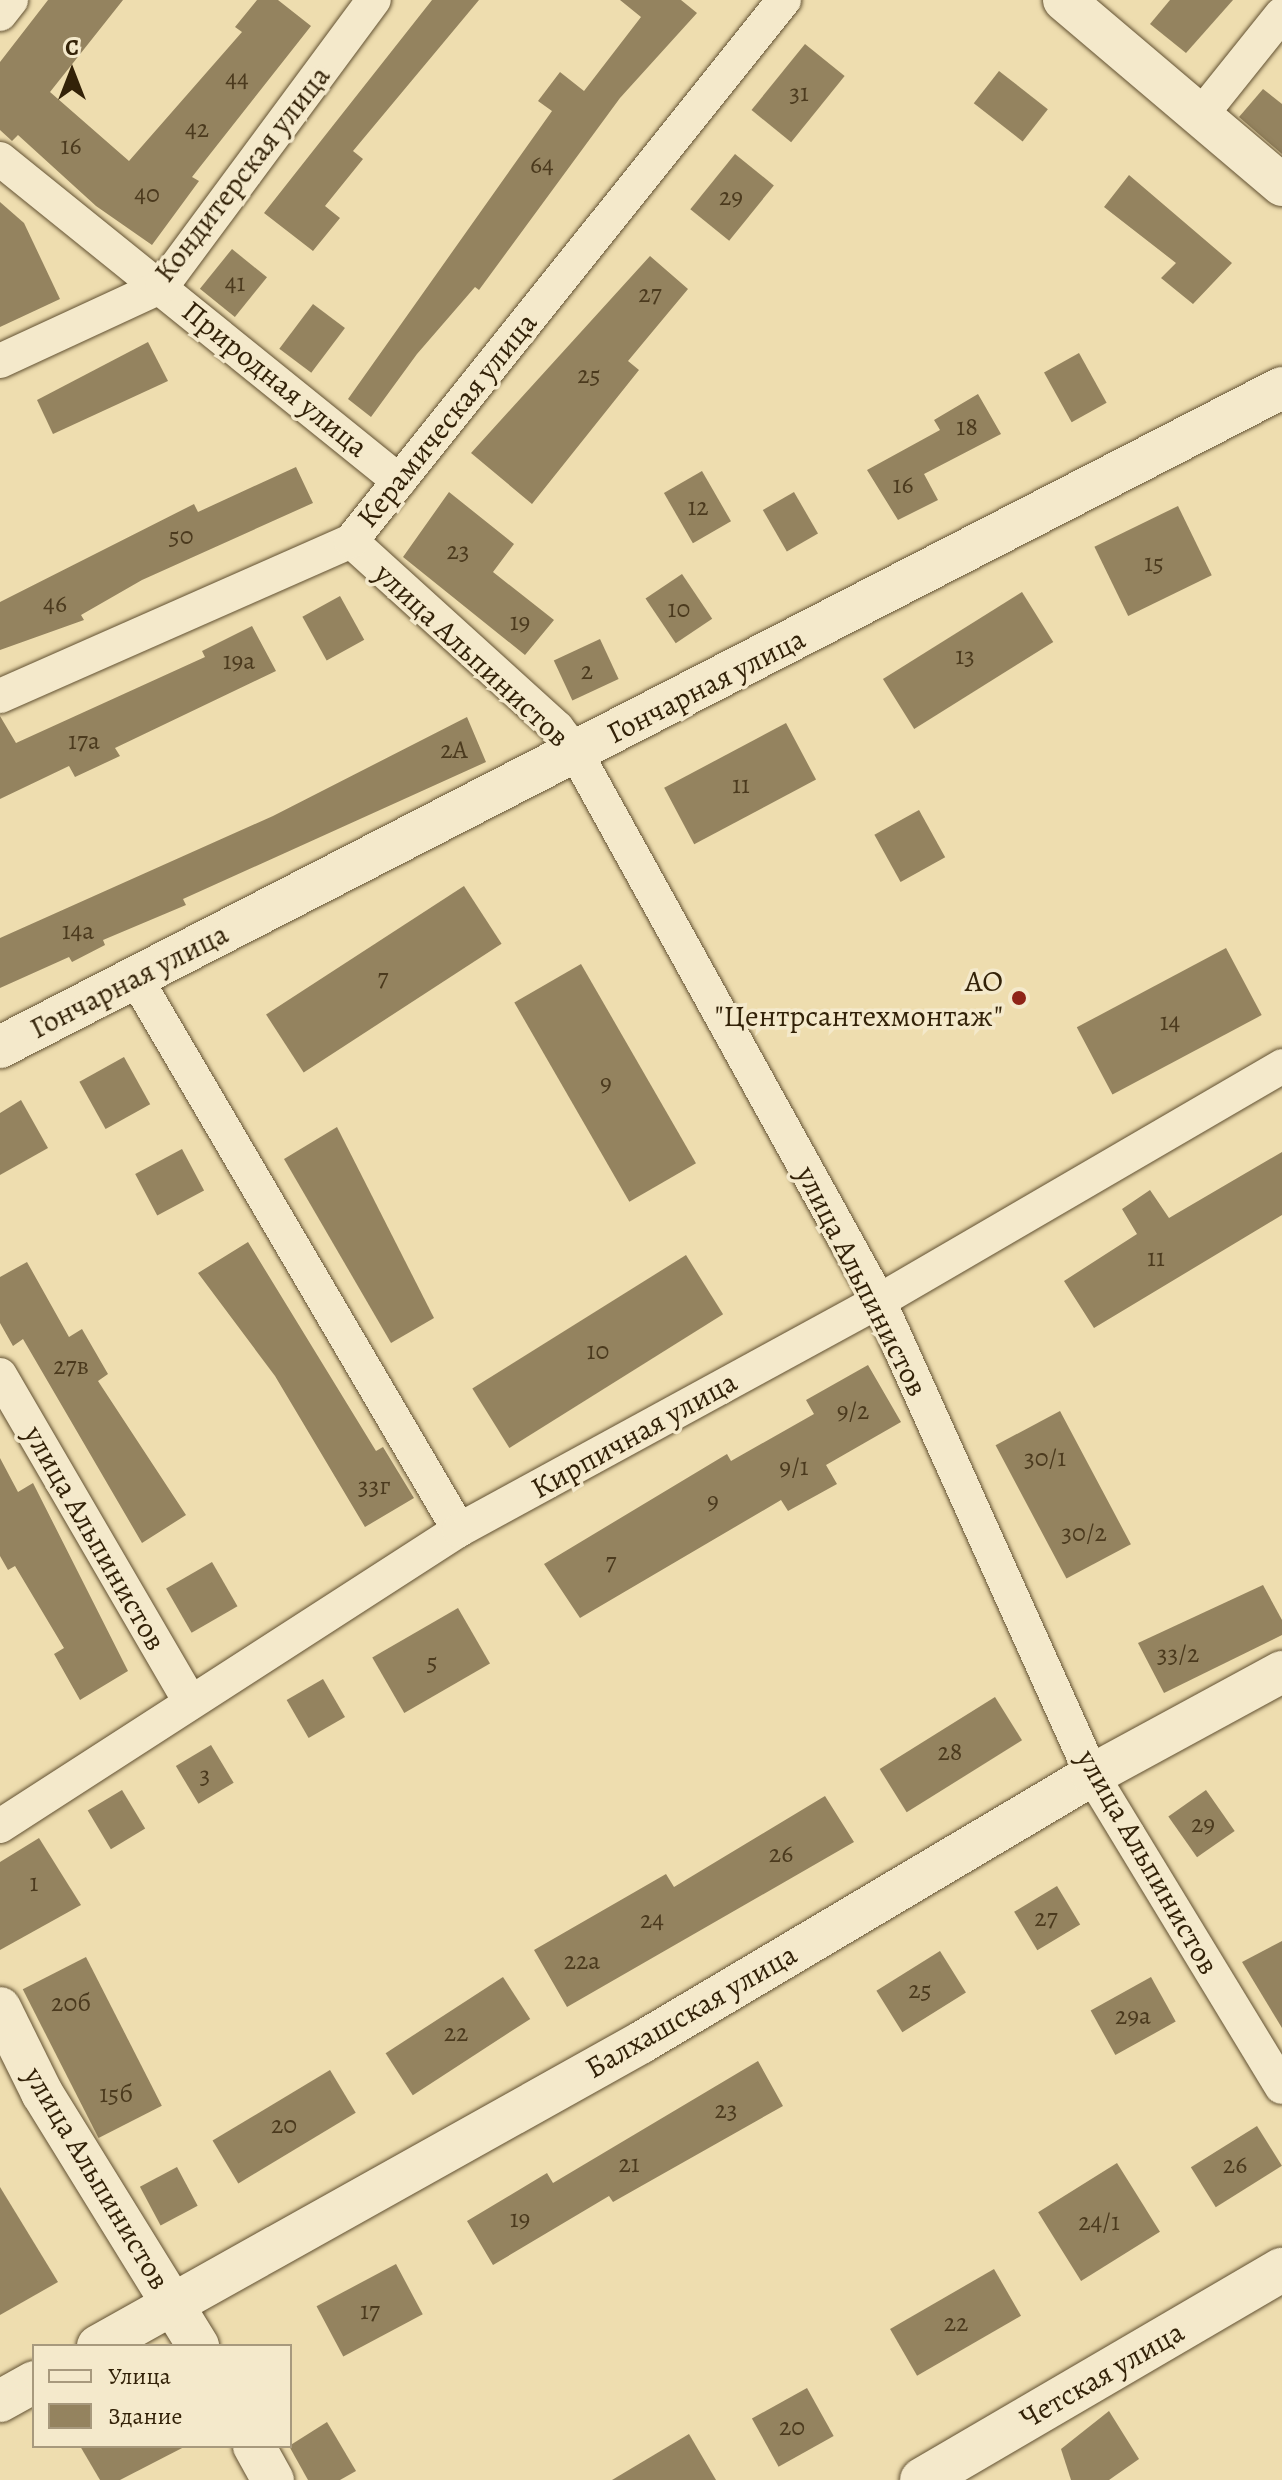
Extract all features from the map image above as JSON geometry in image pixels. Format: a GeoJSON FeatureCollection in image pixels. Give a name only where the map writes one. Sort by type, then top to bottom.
{"type":"FeatureCollection","features":[{"type":"Feature","properties":{"kind":"main road","name":"Четская улица"},"geometry":{"type":"LineString","coordinates":[[922,2480],[1282,2270]]}},
{"type":"Feature","properties":{"kind":"street"},"geometry":{"type":"LineString","coordinates":[[0,14],[11,0]]}},
{"type":"Feature","properties":{"kind":"street","name":"Кондитерская улица"},"geometry":{"type":"LineString","coordinates":[[0,361],[162,286],[374,0]]}},
{"type":"Feature","properties":{"kind":"street","name":"Керамическая улица"},"geometry":{"type":"LineString","coordinates":[[0,696],[351,541],[784,0]]}},
{"type":"Feature","properties":{"kind":"street"},"geometry":{"type":"LineString","coordinates":[[1064,0],[1282,185]]}},
{"type":"Feature","properties":{"kind":"street"},"geometry":{"type":"LineString","coordinates":[[1201,115],[1282,14]]}},
{"type":"Feature","properties":{"kind":"street","name":"Природная улица"},"geometry":{"type":"LineString","coordinates":[[0,159],[162,286],[399,481]]}},
{"type":"Feature","properties":{"kind":"street","name":"Гончарная улица"},"geometry":{"type":"LineString","coordinates":[[0,1047],[1282,388]]}},
{"type":"Feature","properties":{"kind":"street","name":"улица Альпинистов"},"geometry":{"type":"LineString","coordinates":[[351,541],[557,728],[576,753],[879,1301],[1092,1775],[1282,2087]]}},
{"type":"Feature","properties":{"kind":"street"},"geometry":{"type":"LineString","coordinates":[[135,977],[459,1530]]}},
{"type":"Feature","properties":{"kind":"street","name":"Кирпичная улица"},"geometry":{"type":"LineString","coordinates":[[0,1826],[459,1530],[879,1301],[1282,1066]]}},
{"type":"Feature","properties":{"kind":"street","name":"улица Альпинистов"},"geometry":{"type":"LineString","coordinates":[[0,1375],[190,1701]]}},
{"type":"Feature","properties":{"kind":"street","name":"Балхашская улица"},"geometry":{"type":"LineString","coordinates":[[101,2344],[642,2042],[1092,1775],[1282,1672]]}},
{"type":"Feature","properties":{"kind":"street","name":"улица Альпинистов"},"geometry":{"type":"LineString","coordinates":[[0,2008],[42,2093],[197,2344]]}},
{"type":"Feature","properties":{"kind":"street"},"geometry":{"type":"LineString","coordinates":[[0,2401],[32,2383]]}},
{"type":"Feature","properties":{"kind":"street"},"geometry":{"type":"LineString","coordinates":[[255,2448],[273,2480]]}},
{"type":"Feature","properties":{"kind":"building"},"geometry":{"type":"Polygon","coordinates":[[[48,0],[123,0],[50,92],[129,161],[242,32],[235,27],[257,0],[278,0],[311,26],[192,177],[199,181],[152,245],[96,206],[18,135],[12,141],[0,130],[0,62],[48,0]]]}},
{"type":"Feature","properties":{"kind":"building"},"geometry":{"type":"Polygon","coordinates":[[[432,0],[479,0],[353,151],[363,159],[325,206],[340,218],[313,251],[264,213],[432,0]]]}},
{"type":"Feature","properties":{"kind":"building"},"geometry":{"type":"Polygon","coordinates":[[[620,0],[681,0],[697,13],[620,98],[479,290],[475,287],[417,354],[371,417],[348,399],[552,111],[538,101],[560,72],[584,91],[641,17],[620,0]]]}},
{"type":"Feature","properties":{"kind":"building"},"geometry":{"type":"Polygon","coordinates":[[[1170,0],[1233,0],[1186,53],[1150,24],[1170,0]]]}},
{"type":"Feature","properties":{"kind":"building"},"geometry":{"type":"Polygon","coordinates":[[[805,44],[845,76],[791,142],[752,110],[805,44]]]}},
{"type":"Feature","properties":{"kind":"building"},"geometry":{"type":"Polygon","coordinates":[[[999,71],[1048,109],[1023,141],[974,103],[999,71]]]}},
{"type":"Feature","properties":{"kind":"building"},"geometry":{"type":"Polygon","coordinates":[[[1263,89],[1282,104],[1282,154],[1239,117],[1263,89]]]}},
{"type":"Feature","properties":{"kind":"building"},"geometry":{"type":"Polygon","coordinates":[[[735,154],[774,185],[729,241],[690,209],[735,154]]]}},
{"type":"Feature","properties":{"kind":"building"},"geometry":{"type":"Polygon","coordinates":[[[1129,175],[1232,263],[1193,304],[1161,278],[1176,263],[1104,207],[1129,175]]]}},
{"type":"Feature","properties":{"kind":"building"},"geometry":{"type":"Polygon","coordinates":[[[0,202],[24,223],[60,299],[0,327],[0,202]]]}},
{"type":"Feature","properties":{"kind":"building"},"geometry":{"type":"Polygon","coordinates":[[[232,249],[267,277],[235,317],[200,289],[232,249]]]}},
{"type":"Feature","properties":{"kind":"building"},"geometry":{"type":"Polygon","coordinates":[[[650,256],[688,289],[628,361],[639,370],[532,504],[471,453],[650,256]]]}},
{"type":"Feature","properties":{"kind":"building"},"geometry":{"type":"Polygon","coordinates":[[[313,304],[345,328],[311,373],[279,349],[313,304]]]}},
{"type":"Feature","properties":{"kind":"building"},"geometry":{"type":"Polygon","coordinates":[[[148,342],[168,381],[53,434],[37,400],[148,342]]]}},
{"type":"Feature","properties":{"kind":"building"},"geometry":{"type":"Polygon","coordinates":[[[1079,353],[1107,403],[1072,422],[1044,372],[1079,353]]]}},
{"type":"Feature","properties":{"kind":"building"},"geometry":{"type":"Polygon","coordinates":[[[978,394],[1001,434],[924,474],[938,500],[898,520],[867,470],[940,430],[934,420],[978,394]]]}},
{"type":"Feature","properties":{"kind":"building"},"geometry":{"type":"Polygon","coordinates":[[[296,467],[313,503],[142,580],[81,615],[84,620],[0,650],[0,602],[194,504],[198,512],[296,467]]]}},
{"type":"Feature","properties":{"kind":"building"},"geometry":{"type":"Polygon","coordinates":[[[702,471],[731,521],[693,543],[664,493],[702,471]]]}},
{"type":"Feature","properties":{"kind":"building"},"geometry":{"type":"Polygon","coordinates":[[[449,492],[514,544],[493,572],[554,620],[525,655],[403,557],[449,492]]]}},
{"type":"Feature","properties":{"kind":"building"},"geometry":{"type":"Polygon","coordinates":[[[794,492],[818,534],[787,552],[763,510],[794,492]]]}},
{"type":"Feature","properties":{"kind":"building"},"geometry":{"type":"Polygon","coordinates":[[[1178,506],[1212,575],[1128,616],[1094,547],[1178,506]]]}},
{"type":"Feature","properties":{"kind":"building"},"geometry":{"type":"Polygon","coordinates":[[[682,574],[712,619],[676,643],[646,599],[682,574]]]}},
{"type":"Feature","properties":{"kind":"building"},"geometry":{"type":"Polygon","coordinates":[[[1022,592],[1053,642],[914,729],[883,679],[1022,592]]]}},
{"type":"Feature","properties":{"kind":"building"},"geometry":{"type":"Polygon","coordinates":[[[340,596],[364,640],[327,661],[302,617],[340,596]]]}},
{"type":"Feature","properties":{"kind":"building"},"geometry":{"type":"Polygon","coordinates":[[[252,626],[276,671],[115,748],[120,756],[75,777],[69,766],[0,799],[0,716],[16,743],[205,657],[202,651],[252,626]]]}},
{"type":"Feature","properties":{"kind":"building"},"geometry":{"type":"Polygon","coordinates":[[[600,639],[619,679],[572,700],[554,661],[600,639]]]}},
{"type":"Feature","properties":{"kind":"building"},"geometry":{"type":"Polygon","coordinates":[[[467,717],[486,762],[183,899],[186,905],[103,940],[105,945],[72,962],[69,957],[0,988],[0,938],[273,816],[467,717]]]}},
{"type":"Feature","properties":{"kind":"building"},"geometry":{"type":"Polygon","coordinates":[[[786,723],[816,780],[694,844],[664,788],[786,723]]]}},
{"type":"Feature","properties":{"kind":"building"},"geometry":{"type":"Polygon","coordinates":[[[919,810],[945,857],[901,882],[874,835],[919,810]]]}},
{"type":"Feature","properties":{"kind":"building"},"geometry":{"type":"Polygon","coordinates":[[[464,886],[502,944],[304,1072],[266,1015],[464,886]]]}},
{"type":"Feature","properties":{"kind":"building"},"geometry":{"type":"Polygon","coordinates":[[[1226,948],[1262,1015],[1112,1094],[1077,1027],[1226,948]]]}},
{"type":"Feature","properties":{"kind":"building"},"geometry":{"type":"Polygon","coordinates":[[[581,964],[696,1163],[629,1202],[514,1002],[581,964]]]}},
{"type":"Feature","properties":{"kind":"building"},"geometry":{"type":"Polygon","coordinates":[[[124,1057],[150,1104],[106,1129],[79,1082],[124,1057]]]}},
{"type":"Feature","properties":{"kind":"building"},"geometry":{"type":"Polygon","coordinates":[[[21,1100],[48,1148],[0,1175],[0,1113],[21,1100]]]}},
{"type":"Feature","properties":{"kind":"building"},"geometry":{"type":"Polygon","coordinates":[[[337,1127],[434,1318],[391,1343],[284,1159],[337,1127]]]}},
{"type":"Feature","properties":{"kind":"building"},"geometry":{"type":"Polygon","coordinates":[[[182,1149],[204,1190],[157,1215],[135,1174],[182,1149]]]}},
{"type":"Feature","properties":{"kind":"building"},"geometry":{"type":"Polygon","coordinates":[[[1282,1152],[1282,1215],[1094,1328],[1064,1281],[1137,1234],[1122,1209],[1150,1190],[1169,1218],[1282,1152]]]}},
{"type":"Feature","properties":{"kind":"building"},"geometry":{"type":"Polygon","coordinates":[[[248,1242],[376,1451],[383,1447],[414,1498],[365,1527],[275,1376],[198,1273],[248,1242]]]}},
{"type":"Feature","properties":{"kind":"building"},"geometry":{"type":"Polygon","coordinates":[[[686,1255],[723,1314],[509,1448],[472,1389],[686,1255]]]}},
{"type":"Feature","properties":{"kind":"building"},"geometry":{"type":"Polygon","coordinates":[[[27,1262],[69,1337],[82,1329],[108,1374],[98,1381],[186,1515],[142,1543],[23,1339],[13,1346],[0,1323],[0,1277],[27,1262]]]}},
{"type":"Feature","properties":{"kind":"building"},"geometry":{"type":"Polygon","coordinates":[[[868,1365],[901,1422],[826,1465],[837,1484],[788,1511],[781,1500],[580,1618],[544,1564],[727,1454],[731,1461],[814,1414],[806,1400],[868,1365]]]}},
{"type":"Feature","properties":{"kind":"building"},"geometry":{"type":"Polygon","coordinates":[[[1060,1411],[1131,1544],[1066,1579],[996,1445],[1060,1411]]]}},
{"type":"Feature","properties":{"kind":"building"},"geometry":{"type":"Polygon","coordinates":[[[0,1458],[18,1492],[33,1483],[128,1671],[80,1700],[54,1654],[64,1648],[15,1566],[8,1570],[0,1556],[0,1458]]]}},
{"type":"Feature","properties":{"kind":"building"},"geometry":{"type":"Polygon","coordinates":[[[212,1562],[238,1606],[192,1633],[166,1588],[212,1562]]]}},
{"type":"Feature","properties":{"kind":"building"},"geometry":{"type":"Polygon","coordinates":[[[1263,1585],[1282,1620],[1282,1635],[1164,1693],[1138,1643],[1263,1585]]]}},
{"type":"Feature","properties":{"kind":"building"},"geometry":{"type":"Polygon","coordinates":[[[458,1608],[490,1663],[404,1713],[372,1658],[458,1608]]]}},
{"type":"Feature","properties":{"kind":"building"},"geometry":{"type":"Polygon","coordinates":[[[323,1679],[345,1717],[309,1738],[287,1700],[323,1679]]]}},
{"type":"Feature","properties":{"kind":"building"},"geometry":{"type":"Polygon","coordinates":[[[995,1697],[1022,1740],[907,1812],[880,1769],[995,1697]]]}},
{"type":"Feature","properties":{"kind":"building"},"geometry":{"type":"Polygon","coordinates":[[[211,1745],[234,1783],[199,1804],[176,1766],[211,1745]]]}},
{"type":"Feature","properties":{"kind":"building"},"geometry":{"type":"Polygon","coordinates":[[[122,1790],[145,1829],[111,1849],[88,1811],[122,1790]]]}},
{"type":"Feature","properties":{"kind":"building"},"geometry":{"type":"Polygon","coordinates":[[[1206,1790],[1235,1831],[1197,1857],[1168,1816],[1206,1790]]]}},
{"type":"Feature","properties":{"kind":"building"},"geometry":{"type":"Polygon","coordinates":[[[825,1796],[854,1842],[567,2007],[534,1950],[666,1874],[674,1887],[825,1796]]]}},
{"type":"Feature","properties":{"kind":"building"},"geometry":{"type":"Polygon","coordinates":[[[39,1838],[81,1905],[0,1950],[0,1862],[39,1838]]]}},
{"type":"Feature","properties":{"kind":"building"},"geometry":{"type":"Polygon","coordinates":[[[1057,1886],[1080,1925],[1037,1950],[1014,1912],[1057,1886]]]}},
{"type":"Feature","properties":{"kind":"building"},"geometry":{"type":"Polygon","coordinates":[[[1282,1941],[1282,2028],[1242,1962],[1282,1941]]]}},
{"type":"Feature","properties":{"kind":"building"},"geometry":{"type":"Polygon","coordinates":[[[940,1951],[966,1993],[902,2032],[876,1991],[940,1951]]]}},
{"type":"Feature","properties":{"kind":"building"},"geometry":{"type":"Polygon","coordinates":[[[86,1957],[162,2106],[99,2138],[23,1989],[86,1957]]]}},
{"type":"Feature","properties":{"kind":"building"},"geometry":{"type":"Polygon","coordinates":[[[503,1977],[530,2019],[413,2095],[386,2053],[503,1977]]]}},
{"type":"Feature","properties":{"kind":"building"},"geometry":{"type":"Polygon","coordinates":[[[1151,1977],[1176,2022],[1115,2055],[1091,2010],[1151,1977]]]}},
{"type":"Feature","properties":{"kind":"building"},"geometry":{"type":"Polygon","coordinates":[[[758,2061],[783,2106],[613,2202],[609,2196],[493,2265],[467,2221],[547,2173],[553,2183],[758,2061]]]}},
{"type":"Feature","properties":{"kind":"building"},"geometry":{"type":"Polygon","coordinates":[[[330,2070],[356,2113],[238,2183],[213,2141],[330,2070]]]}},
{"type":"Feature","properties":{"kind":"building"},"geometry":{"type":"Polygon","coordinates":[[[1257,2126],[1282,2166],[1216,2207],[1191,2167],[1257,2126]]]}},
{"type":"Feature","properties":{"kind":"building"},"geometry":{"type":"Polygon","coordinates":[[[1117,2163],[1160,2232],[1081,2281],[1038,2212],[1117,2163]]]}},
{"type":"Feature","properties":{"kind":"building"},"geometry":{"type":"Polygon","coordinates":[[[177,2167],[198,2206],[161,2226],[140,2187],[177,2167]]]}},
{"type":"Feature","properties":{"kind":"building"},"geometry":{"type":"Polygon","coordinates":[[[0,2187],[58,2282],[0,2315],[0,2187]]]}},
{"type":"Feature","properties":{"kind":"building"},"geometry":{"type":"Polygon","coordinates":[[[396,2264],[423,2314],[343,2357],[317,2306],[396,2264]]]}},
{"type":"Feature","properties":{"kind":"building"},"geometry":{"type":"Polygon","coordinates":[[[994,2269],[1021,2316],[917,2376],[890,2329],[994,2269]]]}},
{"type":"Feature","properties":{"kind":"building"},"geometry":{"type":"Polygon","coordinates":[[[807,2388],[834,2436],[779,2467],[752,2419],[807,2388]]]}},
{"type":"Feature","properties":{"kind":"building"},"geometry":{"type":"Polygon","coordinates":[[[1109,2411],[1139,2459],[1109,2480],[1071,2480],[1061,2449],[1109,2411]]]}},
{"type":"Feature","properties":{"kind":"building"},"geometry":{"type":"Polygon","coordinates":[[[327,2422],[356,2471],[340,2480],[308,2480],[290,2448],[327,2422]]]}},
{"type":"Feature","properties":{"kind":"building"},"geometry":{"type":"Polygon","coordinates":[[[689,2434],[716,2480],[612,2480],[689,2434]]]}},
{"type":"Feature","properties":{"kind":"building"},"geometry":{"type":"Polygon","coordinates":[[[81,2448],[182,2448],[120,2480],[100,2480],[81,2448]]]}},
{"type":"Feature","properties":{"kind":"place","name":"АО \"Центрсантехмонтаж\""},"geometry":{"type":"Point","coordinates":[1019,998]}}]}
